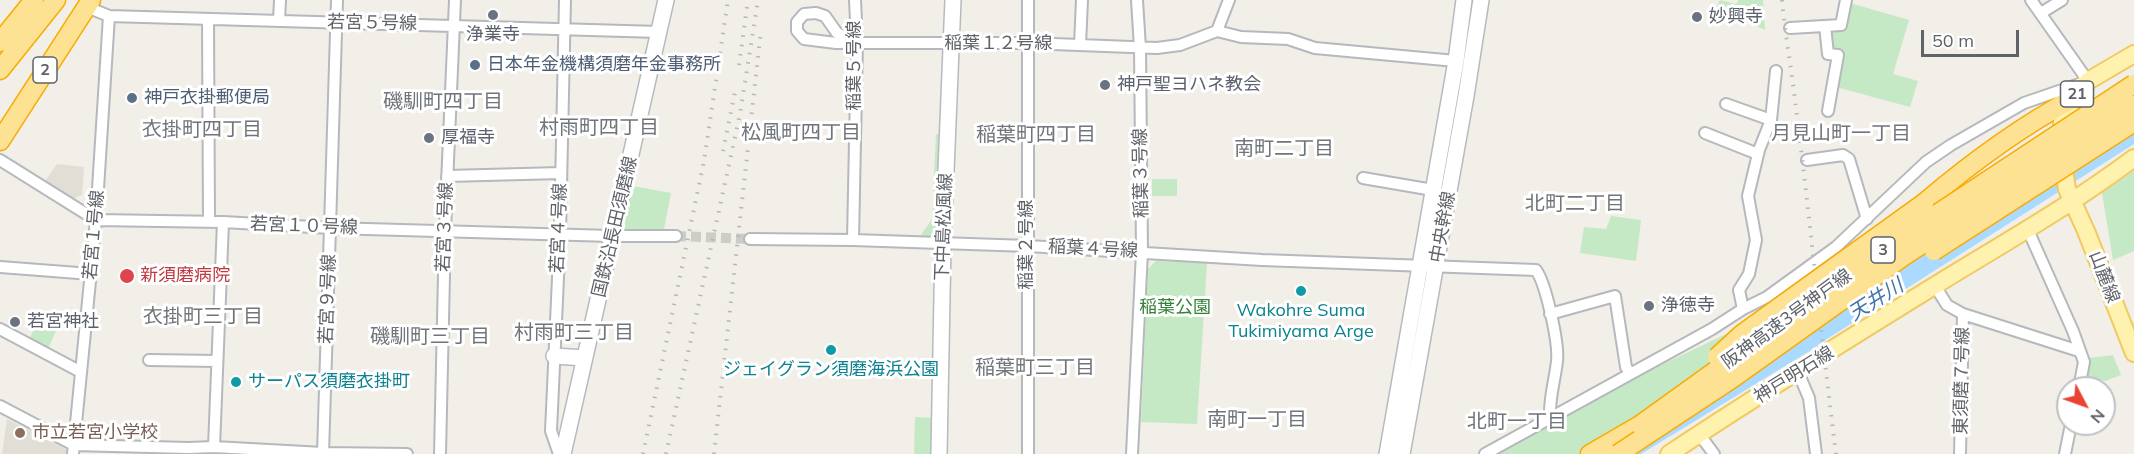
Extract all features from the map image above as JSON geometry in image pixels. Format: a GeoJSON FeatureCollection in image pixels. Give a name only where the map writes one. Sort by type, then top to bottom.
{"type":"FeatureCollection","features":[{"type":"Feature","properties":{"kind":"highway"},"geometry":{"type":"LineString","coordinates":[[0,42],[34,0]]}},
{"type":"Feature","properties":{"kind":"highway"},"geometry":{"type":"LineString","coordinates":[[0,70],[56,0]]}},
{"type":"Feature","properties":{"kind":"highway","name":"2"},"geometry":{"type":"LineString","coordinates":[[0,141],[89,3]]}},
{"type":"Feature","properties":{"kind":"highway","name":"阪神高速3号神戸線"},"geometry":{"type":"LineString","coordinates":[[1590,454],[1640,425],[1893,243],[2134,84]]}},
{"type":"Feature","properties":{"kind":"highway"},"geometry":{"type":"LineString","coordinates":[[1640,425],[1742,334],[2040,116],[2074,98]]}},
{"type":"Feature","properties":{"kind":"highway","name":"阪神高速3号神戸線"},"geometry":{"type":"LineString","coordinates":[[1618,454],[1684,412],[1904,256],[2134,105]]}},
{"type":"Feature","properties":{"kind":"highway"},"geometry":{"type":"LineString","coordinates":[[1830,308],[1980,223],[2134,122]]}},
{"type":"Feature","properties":{"kind":"main road","name":"21"},"geometry":{"type":"LineString","coordinates":[[2070,196],[2062,161],[2062,121],[2074,98],[2088,81],[2134,54]]}},
{"type":"Feature","properties":{"kind":"main road","name":"神戸明石線"},"geometry":{"type":"LineString","coordinates":[[1668,454],[2028,230],[2070,196],[2134,158]]}},
{"type":"Feature","properties":{"kind":"main road","name":"山麓線"},"geometry":{"type":"LineString","coordinates":[[2070,196],[2134,353]]}},
{"type":"Feature","properties":{"kind":"street"},"geometry":{"type":"LineString","coordinates":[[279,21],[280,0]]}},
{"type":"Feature","properties":{"kind":"street","name":"若宮９号線"},"geometry":{"type":"LineString","coordinates":[[323,453],[337,0]]}},
{"type":"Feature","properties":{"kind":"street","name":"若宮３号線"},"geometry":{"type":"LineString","coordinates":[[440,454],[445,230],[455,0]]}},
{"type":"Feature","properties":{"kind":"street","name":"若宮４号線"},"geometry":{"type":"LineString","coordinates":[[561,454],[551,431],[560,234],[565,0]]}},
{"type":"Feature","properties":{"kind":"street","name":"国鉄沿長田須磨線"},"geometry":{"type":"LineString","coordinates":[[561,454],[666,0]]}},
{"type":"Feature","properties":{"kind":"street","name":"稲葉５号線"},"geometry":{"type":"LineString","coordinates":[[853,240],[857,42],[855,0]]}},
{"type":"Feature","properties":{"kind":"street","name":"下中島松風線"},"geometry":{"type":"LineString","coordinates":[[939,454],[943,244],[953,0]]}},
{"type":"Feature","properties":{"kind":"street","name":"稲葉２号線"},"geometry":{"type":"LineString","coordinates":[[1028,0],[1028,454]]}},
{"type":"Feature","properties":{"kind":"street"},"geometry":{"type":"LineString","coordinates":[[1080,45],[1082,0]]}},
{"type":"Feature","properties":{"kind":"street","name":"稲葉３号線"},"geometry":{"type":"LineString","coordinates":[[1132,454],[1142,252],[1140,48],[1137,0]]}},
{"type":"Feature","properties":{"kind":"street"},"geometry":{"type":"LineString","coordinates":[[1228,0],[1217,31],[1241,37],[1288,39],[1315,48],[1456,61]]}},
{"type":"Feature","properties":{"kind":"street","name":"中央幹線"},"geometry":{"type":"LineString","coordinates":[[1401,454],[1429,266],[1433,190],[1456,61],[1464,0]]}},
{"type":"Feature","properties":{"kind":"street","name":"中央幹線"},"geometry":{"type":"LineString","coordinates":[[1387,454],[1429,266],[1481,0]]}},
{"type":"Feature","properties":{"kind":"street"},"geometry":{"type":"LineString","coordinates":[[1790,28],[1841,25],[1846,0]]}},
{"type":"Feature","properties":{"kind":"street"},"geometry":{"type":"LineString","coordinates":[[1485,454],[1767,297],[1836,247],[1926,162],[1951,145],[2024,103],[2088,81],[2031,0]]}},
{"type":"Feature","properties":{"kind":"street"},"geometry":{"type":"LineString","coordinates":[[2041,13],[2062,0]]}},
{"type":"Feature","properties":{"kind":"street","name":"若宮５号線"},"geometry":{"type":"LineString","coordinates":[[89,3],[110,16],[659,32]]}},
{"type":"Feature","properties":{"kind":"street","name":"稲葉１２号線"},"geometry":{"type":"LineString","coordinates":[[857,42],[837,33],[825,16],[816,13],[804,14],[797,22],[797,31],[804,39],[836,42],[1028,43],[1157,48],[1180,45],[1217,31]]}},
{"type":"Feature","properties":{"kind":"street","name":"若宮１号線"},"geometry":{"type":"LineString","coordinates":[[74,449],[96,220],[110,16]]}},
{"type":"Feature","properties":{"kind":"street"},"geometry":{"type":"LineString","coordinates":[[208,20],[209,222]]}},
{"type":"Feature","properties":{"kind":"street"},"geometry":{"type":"LineString","coordinates":[[1825,26],[1828,54],[1838,56],[1828,111]]}},
{"type":"Feature","properties":{"kind":"street"},"geometry":{"type":"LineString","coordinates":[[1743,309],[1739,290],[1749,274],[1756,240],[1748,196],[1758,154],[1771,120],[1776,71]]}},
{"type":"Feature","properties":{"kind":"street"},"geometry":{"type":"LineString","coordinates":[[1726,104],[1771,120]]}},
{"type":"Feature","properties":{"kind":"street"},"geometry":{"type":"LineString","coordinates":[[1705,133],[1758,154]]}},
{"type":"Feature","properties":{"kind":"street"},"geometry":{"type":"LineString","coordinates":[[1807,160],[1843,155],[1849,159],[1867,219]]}},
{"type":"Feature","properties":{"kind":"street"},"geometry":{"type":"LineString","coordinates":[[0,160],[96,220]]}},
{"type":"Feature","properties":{"kind":"street"},"geometry":{"type":"LineString","coordinates":[[447,176],[561,173]]}},
{"type":"Feature","properties":{"kind":"street"},"geometry":{"type":"LineString","coordinates":[[1363,178],[1433,190]]}},
{"type":"Feature","properties":{"kind":"street","name":"若宮１０号線"},"geometry":{"type":"LineString","coordinates":[[96,220],[223,222],[330,228],[612,236]]}},
{"type":"Feature","properties":{"kind":"street"},"geometry":{"type":"LineString","coordinates":[[214,447],[223,222]]}},
{"type":"Feature","properties":{"kind":"street"},"geometry":{"type":"LineString","coordinates":[[2028,230],[2073,331],[2084,362],[2081,376]]}},
{"type":"Feature","properties":{"kind":"street"},"geometry":{"type":"LineString","coordinates":[[612,236],[676,236]]}},
{"type":"Feature","properties":{"kind":"street","name":"稲葉４号線"},"geometry":{"type":"LineString","coordinates":[[750,239],[1028,246],[1262,260],[1536,270],[1542,279],[1550,314]]}},
{"type":"Feature","properties":{"kind":"street"},"geometry":{"type":"LineString","coordinates":[[0,267],[91,274]]}},
{"type":"Feature","properties":{"kind":"street"},"geometry":{"type":"LineString","coordinates":[[177,273],[220,275]]}},
{"type":"Feature","properties":{"kind":"street","name":"東須磨７号線"},"geometry":{"type":"LineString","coordinates":[[1935,286],[1947,305],[1963,314],[1960,454]]}},
{"type":"Feature","properties":{"kind":"street"},"geometry":{"type":"LineString","coordinates":[[1550,417],[1557,358],[1556,333],[1550,314],[1615,296],[1626,367],[1630,373]]}},
{"type":"Feature","properties":{"kind":"street"},"geometry":{"type":"LineString","coordinates":[[1963,314],[2079,351]]}},
{"type":"Feature","properties":{"kind":"street"},"geometry":{"type":"LineString","coordinates":[[0,329],[81,372]]}},
{"type":"Feature","properties":{"kind":"street"},"geometry":{"type":"LineString","coordinates":[[554,356],[585,358]]}},
{"type":"Feature","properties":{"kind":"street"},"geometry":{"type":"LineString","coordinates":[[149,360],[217,361]]}},
{"type":"Feature","properties":{"kind":"street"},"geometry":{"type":"LineString","coordinates":[[1798,372],[1809,398],[1816,454]]}},
{"type":"Feature","properties":{"kind":"street"},"geometry":{"type":"LineString","coordinates":[[0,406],[74,449],[188,451],[214,447],[262,452],[407,454]]}},
{"type":"Feature","properties":{"kind":"street"},"geometry":{"type":"LineString","coordinates":[[1699,434],[1714,454]]}},
{"type":"Feature","properties":{"kind":"street"},"geometry":{"type":"LineString","coordinates":[[2065,454],[2069,436]]}},
{"type":"Feature","properties":{"kind":"shaded area"},"geometry":{"type":"Polygon","coordinates":[[[57,164],[84,167],[82,195],[72,199],[45,181],[57,164]]]}},
{"type":"Feature","properties":{"kind":"shaded area","name":"市立若宮小学校"},"geometry":{"type":"Polygon","coordinates":[[[7,419],[62,447],[67,450],[67,454],[2,454],[7,419]]]}},
{"type":"Feature","properties":{"kind":"green space"},"geometry":{"type":"Polygon","coordinates":[[[1720,0],[1736,4],[1739,0],[1763,0],[1765,30],[1716,7],[1720,0]]]}},
{"type":"Feature","properties":{"kind":"green space"},"geometry":{"type":"Polygon","coordinates":[[[1850,3],[1909,20],[1893,74],[1918,81],[1910,107],[1836,87],[1829,30],[1850,3]]]}},
{"type":"Feature","properties":{"kind":"green space"},"geometry":{"type":"Polygon","coordinates":[[[936,134],[944,135],[939,238],[921,235],[932,219],[936,134]]]}},
{"type":"Feature","properties":{"kind":"green space"},"geometry":{"type":"Polygon","coordinates":[[[2134,171],[2134,251],[2113,260],[2102,193],[2134,171]]]}},
{"type":"Feature","properties":{"kind":"green space"},"geometry":{"type":"Polygon","coordinates":[[[1152,179],[1177,179],[1177,196],[1152,196],[1152,179]]]}},
{"type":"Feature","properties":{"kind":"green space"},"geometry":{"type":"Polygon","coordinates":[[[633,186],[671,193],[664,229],[621,230],[633,186]]]}},
{"type":"Feature","properties":{"kind":"green space"},"geometry":{"type":"Polygon","coordinates":[[[1611,216],[1641,220],[1636,261],[1580,253],[1584,227],[1606,229],[1611,216]]]}},
{"type":"Feature","properties":{"kind":"green space","name":"稲葉公園"},"geometry":{"type":"Polygon","coordinates":[[[1156,261],[1207,263],[1197,424],[1141,422],[1148,269],[1156,261]]]}},
{"type":"Feature","properties":{"kind":"green space"},"geometry":{"type":"Polygon","coordinates":[[[1804,280],[1810,325],[1595,454],[1499,454],[1584,402],[1726,334],[1804,280]]]}},
{"type":"Feature","properties":{"kind":"green space"},"geometry":{"type":"Polygon","coordinates":[[[41,312],[60,321],[48,349],[29,340],[41,312]]]}},
{"type":"Feature","properties":{"kind":"green space"},"geometry":{"type":"Polygon","coordinates":[[[2113,355],[2121,375],[2085,376],[2089,358],[2113,355]]]}},
{"type":"Feature","properties":{"kind":"green space"},"geometry":{"type":"Polygon","coordinates":[[[915,417],[936,418],[935,454],[914,454],[915,417]]]}},
{"type":"Feature","properties":{"kind":"water","name":"天井川"},"geometry":{"type":"Polygon","coordinates":[[[2134,115],[2134,144],[1808,352],[1641,454],[1596,454],[2134,115]]]}},
{"type":"Feature","properties":{"kind":"tunnel"},"geometry":{"type":"LineString","coordinates":[[676,236],[750,239]]}},
{"type":"Feature","properties":{"kind":"railway"},"geometry":{"type":"LineString","coordinates":[[643,454],[704,161],[728,0]]}},
{"type":"Feature","properties":{"kind":"railway"},"geometry":{"type":"LineString","coordinates":[[739,65],[748,0]]}},
{"type":"Feature","properties":{"kind":"railway"},"geometry":{"type":"LineString","coordinates":[[666,454],[740,114],[758,0]]}},
{"type":"Feature","properties":{"kind":"railway"},"geometry":{"type":"LineString","coordinates":[[1782,0],[1836,454]]}},
{"type":"Feature","properties":{"kind":"railway"},"geometry":{"type":"LineString","coordinates":[[714,454],[761,30]]}},
{"type":"Feature","properties":{"kind":"railway"},"geometry":{"type":"LineString","coordinates":[[723,151],[735,92]]}},
{"type":"Feature","properties":{"kind":"place","name":"浄業寺"},"geometry":{"type":"Point","coordinates":[493,15]}},
{"type":"Feature","properties":{"kind":"place","name":"妙興寺"},"geometry":{"type":"Point","coordinates":[1697,17]}},
{"type":"Feature","properties":{"kind":"place","name":"日本年金機構須磨年金事務所"},"geometry":{"type":"Point","coordinates":[475,65]}},
{"type":"Feature","properties":{"kind":"place","name":"神戸聖ヨハネ教会"},"geometry":{"type":"Point","coordinates":[1105,85]}},
{"type":"Feature","properties":{"kind":"place","name":"神戸衣掛郵便局"},"geometry":{"type":"Point","coordinates":[132,98]}},
{"type":"Feature","properties":{"kind":"place","name":"厚福寺"},"geometry":{"type":"Point","coordinates":[429,138]}},
{"type":"Feature","properties":{"kind":"place","name":"新須磨病院"},"geometry":{"type":"Point","coordinates":[127,276]}},
{"type":"Feature","properties":{"kind":"place","name":"Wakohre Suma Tukimiyama Arge"},"geometry":{"type":"Point","coordinates":[1301,291]}},
{"type":"Feature","properties":{"kind":"place","name":"浄徳寺"},"geometry":{"type":"Point","coordinates":[1649,306]}},
{"type":"Feature","properties":{"kind":"place","name":"若宮神社"},"geometry":{"type":"Point","coordinates":[15,322]}},
{"type":"Feature","properties":{"kind":"place","name":"ジェイグラン須磨海浜公園"},"geometry":{"type":"Point","coordinates":[831,350]}},
{"type":"Feature","properties":{"kind":"place","name":"サーパス須磨衣掛町"},"geometry":{"type":"Point","coordinates":[236,382]}},
{"type":"Feature","properties":{"kind":"place","name":"市立若宮小学校"},"geometry":{"type":"Point","coordinates":[20,433]}},
{"type":"Feature","properties":{"kind":"district","name":"磯馴町四丁目"},"geometry":{"type":"Point","coordinates":[443,102]}},
{"type":"Feature","properties":{"kind":"district","name":"村雨町四丁目"},"geometry":{"type":"Point","coordinates":[599,128]}},
{"type":"Feature","properties":{"kind":"district","name":"衣掛町四丁目"},"geometry":{"type":"Point","coordinates":[202,130]}},
{"type":"Feature","properties":{"kind":"district","name":"松風町四丁目"},"geometry":{"type":"Point","coordinates":[801,133]}},
{"type":"Feature","properties":{"kind":"district","name":"月見山町一丁目"},"geometry":{"type":"Point","coordinates":[1841,134]}},
{"type":"Feature","properties":{"kind":"district","name":"稲葉町四丁目"},"geometry":{"type":"Point","coordinates":[1036,135]}},
{"type":"Feature","properties":{"kind":"district","name":"南町二丁目"},"geometry":{"type":"Point","coordinates":[1284,149]}},
{"type":"Feature","properties":{"kind":"district","name":"北町二丁目"},"geometry":{"type":"Point","coordinates":[1575,204]}},
{"type":"Feature","properties":{"kind":"district","name":"衣掛町三丁目"},"geometry":{"type":"Point","coordinates":[203,317]}},
{"type":"Feature","properties":{"kind":"district","name":"村雨町三丁目"},"geometry":{"type":"Point","coordinates":[574,333]}},
{"type":"Feature","properties":{"kind":"district","name":"磯馴町三丁目"},"geometry":{"type":"Point","coordinates":[430,337]}},
{"type":"Feature","properties":{"kind":"district","name":"稲葉町三丁目"},"geometry":{"type":"Point","coordinates":[1035,368]}},
{"type":"Feature","properties":{"kind":"district","name":"南町一丁目"},"geometry":{"type":"Point","coordinates":[1257,420]}},
{"type":"Feature","properties":{"kind":"district","name":"北町一丁目"},"geometry":{"type":"Point","coordinates":[1517,422]}}]}
